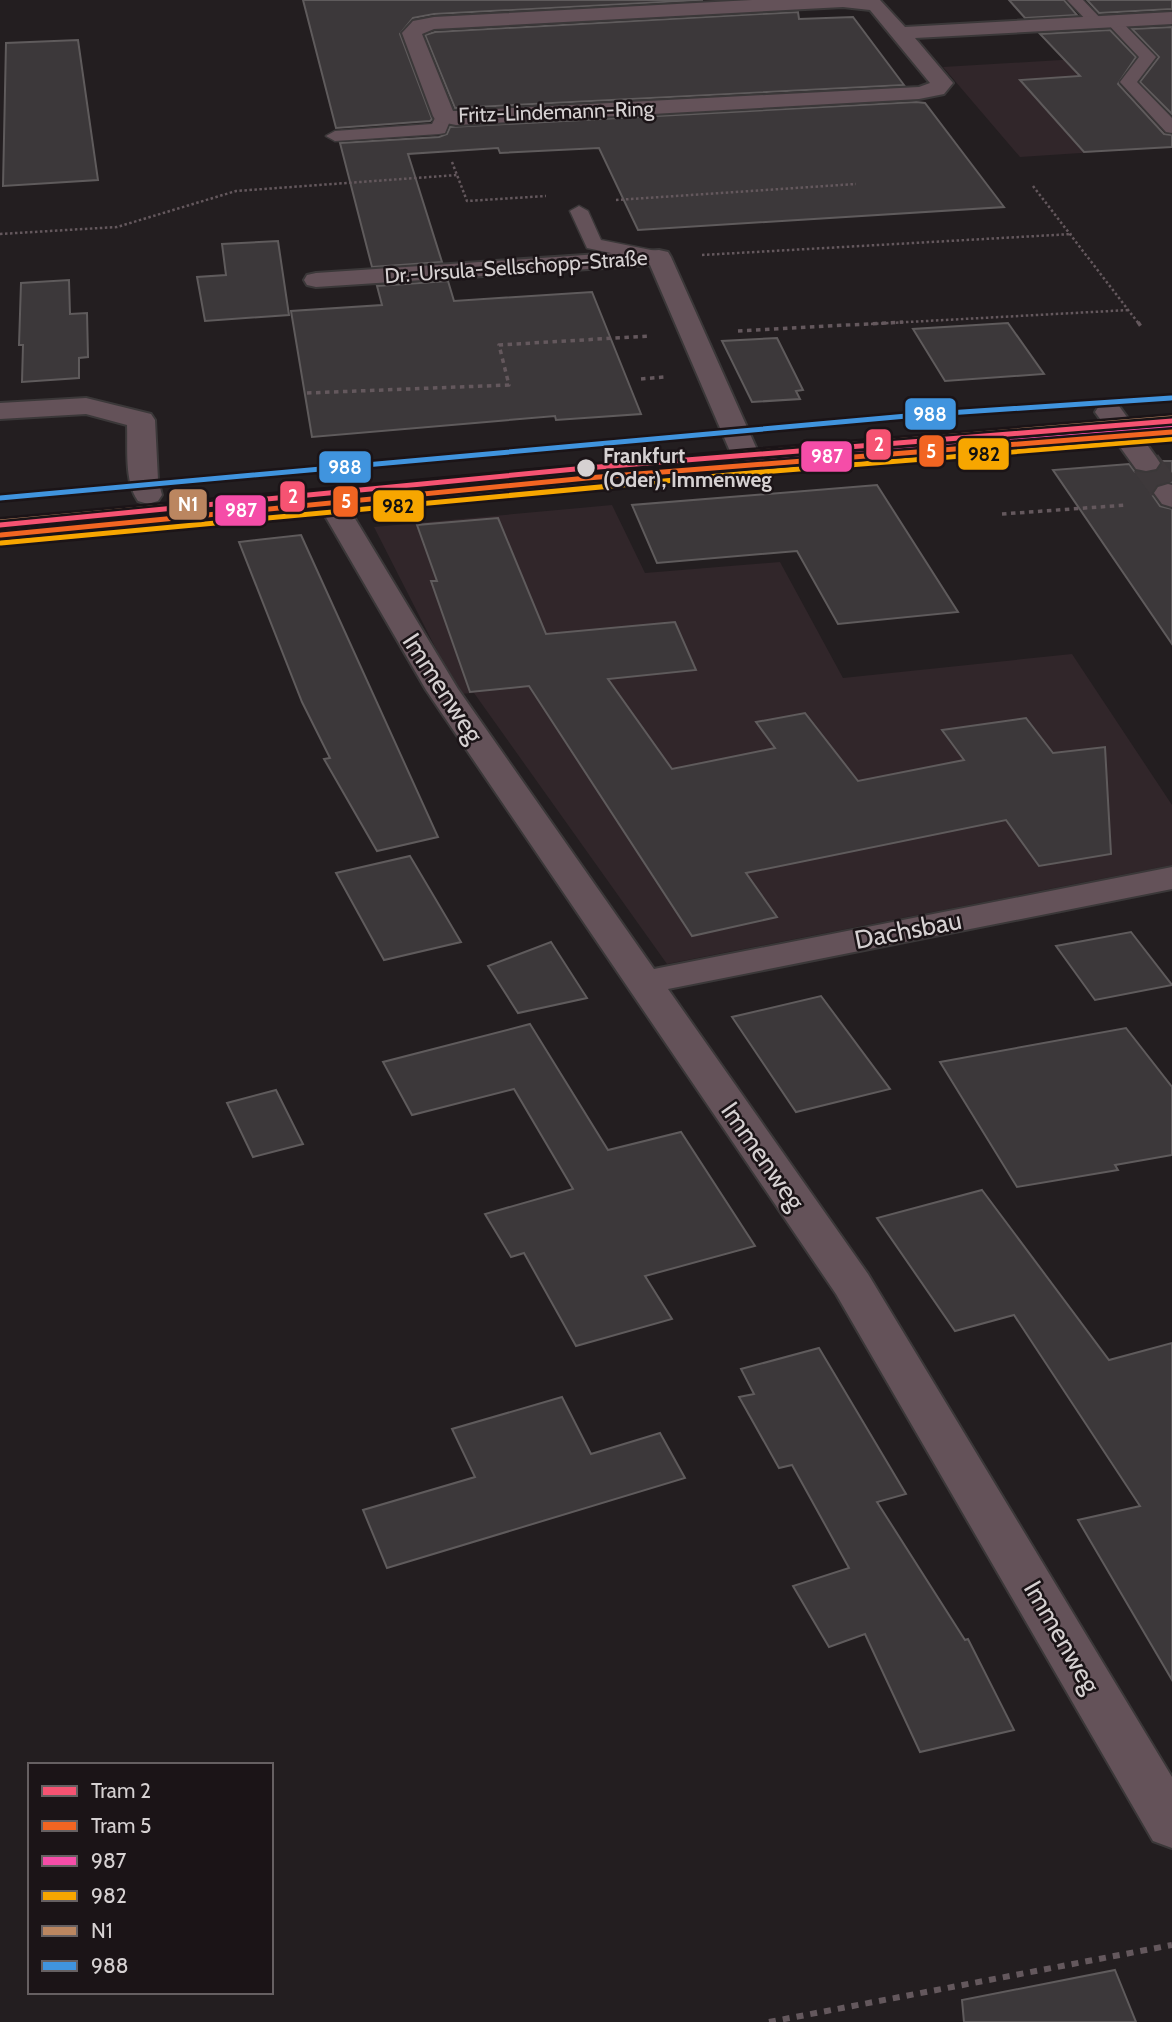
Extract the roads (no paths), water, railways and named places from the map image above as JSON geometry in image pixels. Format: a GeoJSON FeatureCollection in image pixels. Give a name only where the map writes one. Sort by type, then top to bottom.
{"type":"FeatureCollection","features":[{"type":"Feature","properties":{"kind":"street","name":"Fritz-Lindemann-Ring"},"geometry":{"type":"LineString","coordinates":[[843,1],[868,2],[877,6],[900,33],[942,83],[936,89],[919,93],[477,119],[444,116],[412,33],[420,25],[843,1]]}},
{"type":"Feature","properties":{"kind":"street"},"geometry":{"type":"LineString","coordinates":[[900,33],[1172,18]]}},
{"type":"Feature","properties":{"kind":"street","name":"Dr.-Ursula-Sellschopp-Straße"},"geometry":{"type":"LineString","coordinates":[[317,280],[659,257],[744,452]]}},
{"type":"Feature","properties":{"kind":"street"},"geometry":{"type":"LineString","coordinates":[[0,411],[86,406],[141,420],[144,480],[148,495]]}},
{"type":"Feature","properties":{"kind":"street"},"geometry":{"type":"LineString","coordinates":[[0,509],[148,495],[1116,422],[1172,408]]}},
{"type":"Feature","properties":{"kind":"street"},"geometry":{"type":"LineString","coordinates":[[1116,422],[1172,428]]}},
{"type":"Feature","properties":{"kind":"street"},"geometry":{"type":"LineString","coordinates":[[1116,422],[1146,463]]}},
{"type":"Feature","properties":{"kind":"street"},"geometry":{"type":"LineString","coordinates":[[0,533],[331,502],[744,452]]}},
{"type":"Feature","properties":{"kind":"street","name":"Immenweg"},"geometry":{"type":"LineString","coordinates":[[331,502],[442,690],[853,1285],[1172,1825]]}},
{"type":"Feature","properties":{"kind":"street","name":"Dachsbau"},"geometry":{"type":"LineString","coordinates":[[644,982],[1172,878]]}},
{"type":"Feature","properties":{"kind":"lane"},"geometry":{"type":"LineString","coordinates":[[1075,0],[1148,57],[1128,82],[1172,128]]}},
{"type":"Feature","properties":{"kind":"lane"},"geometry":{"type":"LineString","coordinates":[[335,136],[439,129],[444,116]]}},
{"type":"Feature","properties":{"kind":"lane"},"geometry":{"type":"LineString","coordinates":[[579,211],[594,244],[659,257]]}},
{"type":"Feature","properties":{"kind":"tunnel"},"geometry":{"type":"LineString","coordinates":[[1146,463],[1168,493]]}},
{"type":"Feature","properties":{"kind":"tram line","name":"2"},"geometry":{"type":"LineString","coordinates":[[0,525],[586,468],[1172,421]]}},
{"type":"Feature","properties":{"kind":"tram line","name":"5"},"geometry":{"type":"LineString","coordinates":[[1,535],[587,478],[1172,432]]}},
{"type":"Feature","properties":{"kind":"place","name":"Frankfurt (Oder), Immenweg"},"geometry":{"type":"Point","coordinates":[586,468]}}]}
